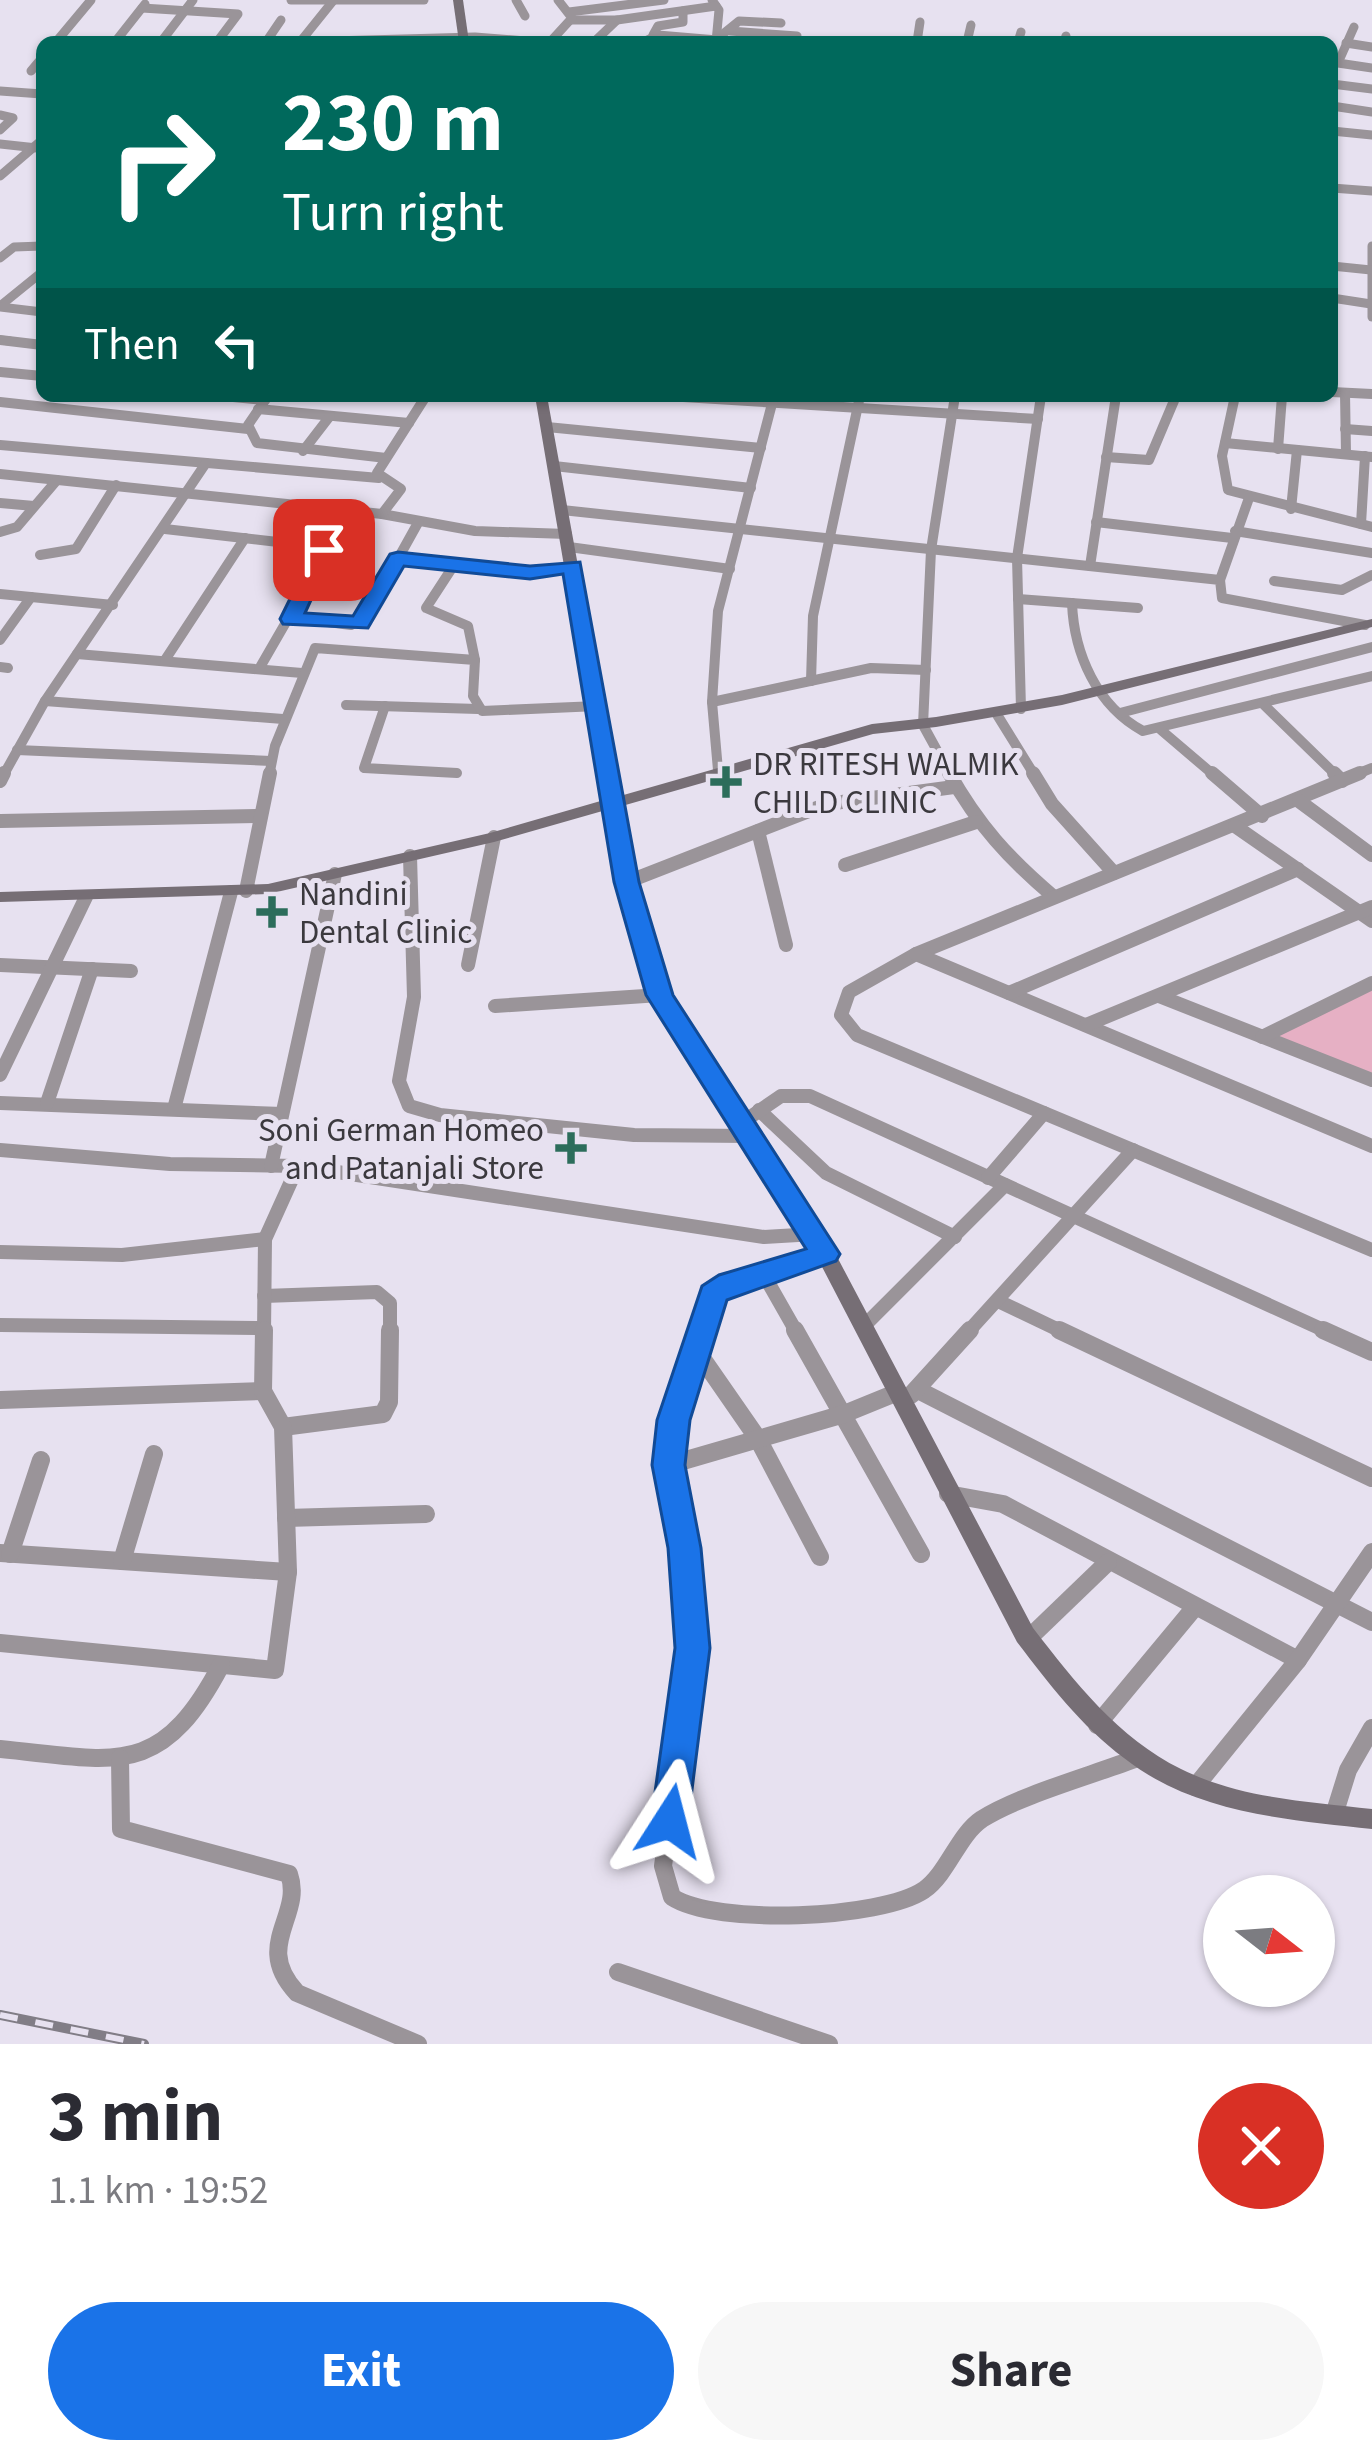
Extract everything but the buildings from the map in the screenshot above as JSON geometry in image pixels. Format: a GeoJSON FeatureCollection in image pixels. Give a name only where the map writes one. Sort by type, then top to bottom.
{"type":"FeatureCollection","features":[{"type":"Feature","properties":{"kind":"street"},"geometry":{"type":"LineString","coordinates":[[61,36],[91,0]]}},
{"type":"Feature","properties":{"kind":"street"},"geometry":{"type":"LineString","coordinates":[[166,36],[193,0]]}},
{"type":"Feature","properties":{"kind":"street"},"geometry":{"type":"LineString","coordinates":[[291,0],[424,0]]}},
{"type":"Feature","properties":{"kind":"street"},"geometry":{"type":"LineString","coordinates":[[458,0],[463,36]]}},
{"type":"Feature","properties":{"kind":"street"},"geometry":{"type":"LineString","coordinates":[[516,0],[525,16]]}},
{"type":"Feature","properties":{"kind":"street"},"geometry":{"type":"LineString","coordinates":[[558,0],[570,16],[617,20],[730,0]]}},
{"type":"Feature","properties":{"kind":"street"},"geometry":{"type":"LineString","coordinates":[[555,36],[570,16],[664,0]]}},
{"type":"Feature","properties":{"kind":"street"},"geometry":{"type":"LineString","coordinates":[[305,36],[333,1]]}},
{"type":"Feature","properties":{"kind":"street"},"geometry":{"type":"LineString","coordinates":[[714,3],[717,36]]}},
{"type":"Feature","properties":{"kind":"street"},"geometry":{"type":"LineString","coordinates":[[120,36],[145,4],[238,14],[222,36]]}},
{"type":"Feature","properties":{"kind":"street"},"geometry":{"type":"LineString","coordinates":[[665,36],[652,35],[658,26],[683,22],[682,11]]}},
{"type":"Feature","properties":{"kind":"street"},"geometry":{"type":"LineString","coordinates":[[270,36],[281,20]]}},
{"type":"Feature","properties":{"kind":"street"},"geometry":{"type":"LineString","coordinates":[[600,36],[617,20]]}},
{"type":"Feature","properties":{"kind":"street"},"geometry":{"type":"LineString","coordinates":[[723,36],[739,21],[782,23]]}},
{"type":"Feature","properties":{"kind":"street"},"geometry":{"type":"LineString","coordinates":[[918,36],[920,22]]}},
{"type":"Feature","properties":{"kind":"street"},"geometry":{"type":"LineString","coordinates":[[968,36],[970,25]]}},
{"type":"Feature","properties":{"kind":"street"},"geometry":{"type":"LineString","coordinates":[[1354,27],[1338,63],[1372,68]]}},
{"type":"Feature","properties":{"kind":"street"},"geometry":{"type":"LineString","coordinates":[[730,31],[757,36]]}},
{"type":"Feature","properties":{"kind":"street"},"geometry":{"type":"LineString","coordinates":[[1346,44],[1372,47]]}},
{"type":"Feature","properties":{"kind":"street"},"geometry":{"type":"LineString","coordinates":[[31,71],[36,65]]}},
{"type":"Feature","properties":{"kind":"street"},"geometry":{"type":"LineString","coordinates":[[1338,85],[1372,89]]}},
{"type":"Feature","properties":{"kind":"street"},"geometry":{"type":"LineString","coordinates":[[0,91],[36,94]]}},
{"type":"Feature","properties":{"kind":"street"},"geometry":{"type":"LineString","coordinates":[[1338,107],[1372,112]]}},
{"type":"Feature","properties":{"kind":"street"},"geometry":{"type":"LineString","coordinates":[[0,130],[4,117]]}},
{"type":"Feature","properties":{"kind":"street"},"geometry":{"type":"LineString","coordinates":[[1338,132],[1372,135]]}},
{"type":"Feature","properties":{"kind":"street"},"geometry":{"type":"LineString","coordinates":[[0,144],[36,146]]}},
{"type":"Feature","properties":{"kind":"street"},"geometry":{"type":"LineString","coordinates":[[0,176],[36,148]]}},
{"type":"Feature","properties":{"kind":"street"},"geometry":{"type":"LineString","coordinates":[[1338,188],[1372,191]]}},
{"type":"Feature","properties":{"kind":"street"},"geometry":{"type":"LineString","coordinates":[[0,258],[14,247],[36,246]]}},
{"type":"Feature","properties":{"kind":"street"},"geometry":{"type":"LineString","coordinates":[[1372,246],[1372,317]]}},
{"type":"Feature","properties":{"kind":"street"},"geometry":{"type":"LineString","coordinates":[[1338,267],[1372,270]]}},
{"type":"Feature","properties":{"kind":"street"},"geometry":{"type":"LineString","coordinates":[[0,306],[36,277]]}},
{"type":"Feature","properties":{"kind":"street"},"geometry":{"type":"LineString","coordinates":[[1338,299],[1371,304]]}},
{"type":"Feature","properties":{"kind":"street"},"geometry":{"type":"LineString","coordinates":[[0,306],[36,310]]}},
{"type":"Feature","properties":{"kind":"street"},"geometry":{"type":"LineString","coordinates":[[0,340],[36,344]]}},
{"type":"Feature","properties":{"kind":"street"},"geometry":{"type":"LineString","coordinates":[[0,372],[36,375]]}},
{"type":"Feature","properties":{"kind":"street"},"geometry":{"type":"LineString","coordinates":[[1346,454],[1339,392],[1372,394]]}},
{"type":"Feature","properties":{"kind":"street"},"geometry":{"type":"LineString","coordinates":[[0,402],[36,400]]}},
{"type":"Feature","properties":{"kind":"street"},"geometry":{"type":"LineString","coordinates":[[50,402],[108,414],[248,428]]}},
{"type":"Feature","properties":{"kind":"street"},"geometry":{"type":"LineString","coordinates":[[108,414],[117,402]]}},
{"type":"Feature","properties":{"kind":"street"},"geometry":{"type":"LineString","coordinates":[[248,428],[264,402],[330,416],[409,423]]}},
{"type":"Feature","properties":{"kind":"street"},"geometry":{"type":"LineString","coordinates":[[379,478],[386,458],[422,402]]}},
{"type":"Feature","properties":{"kind":"street"},"geometry":{"type":"LineString","coordinates":[[542,402],[616,802],[626,882],[660,995],[750,1123],[907,1394],[948,1494],[1028,1639],[1066,1694],[1137,1758],[1195,1787],[1276,1810],[1372,1819]]}},
{"type":"Feature","properties":{"kind":"street"},"geometry":{"type":"LineString","coordinates":[[718,770],[712,702],[718,611],[772,402]]}},
{"type":"Feature","properties":{"kind":"street"},"geometry":{"type":"LineString","coordinates":[[954,402],[931,550],[923,725],[976,822],[1000,851],[1054,897]]}},
{"type":"Feature","properties":{"kind":"street"},"geometry":{"type":"LineString","coordinates":[[1022,709],[1017,558],[1040,402]]}},
{"type":"Feature","properties":{"kind":"street"},"geometry":{"type":"LineString","coordinates":[[1090,566],[1115,402]]}},
{"type":"Feature","properties":{"kind":"street"},"geometry":{"type":"LineString","coordinates":[[1105,462],[1149,460],[1173,402]]}},
{"type":"Feature","properties":{"kind":"street"},"geometry":{"type":"LineString","coordinates":[[1225,443],[1369,456],[1366,525],[1245,503],[1225,486],[1225,443],[1234,402]]}},
{"type":"Feature","properties":{"kind":"street"},"geometry":{"type":"LineString","coordinates":[[1278,448],[1282,402]]}},
{"type":"Feature","properties":{"kind":"street"},"geometry":{"type":"LineString","coordinates":[[811,681],[813,616],[859,403],[953,416],[1038,419]]}},
{"type":"Feature","properties":{"kind":"street"},"geometry":{"type":"LineString","coordinates":[[303,451],[330,416]]}},
{"type":"Feature","properties":{"kind":"street"},"geometry":{"type":"LineString","coordinates":[[547,427],[761,448]]}},
{"type":"Feature","properties":{"kind":"street"},"geometry":{"type":"LineString","coordinates":[[248,428],[257,443],[386,458]]}},
{"type":"Feature","properties":{"kind":"street"},"geometry":{"type":"LineString","coordinates":[[1345,429],[1372,431]]}},
{"type":"Feature","properties":{"kind":"street"},"geometry":{"type":"LineString","coordinates":[[0,445],[379,478],[401,488],[382,514]]}},
{"type":"Feature","properties":{"kind":"street"},"geometry":{"type":"LineString","coordinates":[[1291,509],[1297,450]]}},
{"type":"Feature","properties":{"kind":"street"},"geometry":{"type":"LineString","coordinates":[[0,781],[45,701],[206,464]]}},
{"type":"Feature","properties":{"kind":"street"},"geometry":{"type":"LineString","coordinates":[[554,466],[751,488]]}},
{"type":"Feature","properties":{"kind":"street"},"geometry":{"type":"LineString","coordinates":[[0,474],[382,514],[730,568]]}},
{"type":"Feature","properties":{"kind":"street"},"geometry":{"type":"LineString","coordinates":[[0,532],[17,527],[57,480]]}},
{"type":"Feature","properties":{"kind":"street"},"geometry":{"type":"LineString","coordinates":[[40,555],[74,552],[116,485]]}},
{"type":"Feature","properties":{"kind":"street"},"geometry":{"type":"LineString","coordinates":[[0,503],[34,506]]}},
{"type":"Feature","properties":{"kind":"street"},"geometry":{"type":"LineString","coordinates":[[1245,503],[1220,580],[1222,598],[1362,626]]}},
{"type":"Feature","properties":{"kind":"street"},"geometry":{"type":"LineString","coordinates":[[562,510],[1220,580]]}},
{"type":"Feature","properties":{"kind":"street"},"geometry":{"type":"LineString","coordinates":[[290,617],[360,623],[419,521]]}},
{"type":"Feature","properties":{"kind":"street"},"geometry":{"type":"LineString","coordinates":[[1096,522],[1372,553]]}},
{"type":"Feature","properties":{"kind":"street"},"geometry":{"type":"LineString","coordinates":[[165,529],[324,550],[259,669]]}},
{"type":"Feature","properties":{"kind":"street"},"geometry":{"type":"LineString","coordinates":[[165,660],[245,538]]}},
{"type":"Feature","properties":{"kind":"street"},"geometry":{"type":"LineString","coordinates":[[398,559],[530,572],[573,567]]}},
{"type":"Feature","properties":{"kind":"street"},"geometry":{"type":"LineString","coordinates":[[454,565],[426,608],[467,626],[478,709]]}},
{"type":"Feature","properties":{"kind":"street"},"geometry":{"type":"LineString","coordinates":[[1274,581],[1342,590],[1372,575]]}},
{"type":"Feature","properties":{"kind":"street"},"geometry":{"type":"LineString","coordinates":[[0,594],[113,605]]}},
{"type":"Feature","properties":{"kind":"street"},"geometry":{"type":"LineString","coordinates":[[0,640],[32,597]]}},
{"type":"Feature","properties":{"kind":"street"},"geometry":{"type":"LineString","coordinates":[[1018,599],[1138,608]]}},
{"type":"Feature","properties":{"kind":"street"},"geometry":{"type":"LineString","coordinates":[[1072,603],[1079,651],[1104,694],[1137,729],[1161,730],[1372,676]]}},
{"type":"Feature","properties":{"kind":"street"},"geometry":{"type":"LineString","coordinates":[[1120,712],[1372,646],[1362,626]]}},
{"type":"Feature","properties":{"kind":"street"},"geometry":{"type":"LineString","coordinates":[[0,897],[239,892],[335,874],[494,837],[872,729],[923,725],[1104,694],[1362,626]]}},
{"type":"Feature","properties":{"kind":"street"},"geometry":{"type":"LineString","coordinates":[[174,1109],[239,892],[283,719],[309,652],[320,646],[475,660]]}},
{"type":"Feature","properties":{"kind":"street"},"geometry":{"type":"LineString","coordinates":[[77,655],[302,673]]}},
{"type":"Feature","properties":{"kind":"street"},"geometry":{"type":"LineString","coordinates":[[712,702],[871,668],[926,670]]}},
{"type":"Feature","properties":{"kind":"street"},"geometry":{"type":"LineString","coordinates":[[45,701],[283,719]]}},
{"type":"Feature","properties":{"kind":"street"},"geometry":{"type":"LineString","coordinates":[[1262,703],[1342,782]]}},
{"type":"Feature","properties":{"kind":"street"},"geometry":{"type":"LineString","coordinates":[[346,705],[505,713],[598,706]]}},
{"type":"Feature","properties":{"kind":"street"},"geometry":{"type":"LineString","coordinates":[[385,706],[364,768],[457,773]]}},
{"type":"Feature","properties":{"kind":"street"},"geometry":{"type":"LineString","coordinates":[[996,713],[1052,804],[1114,873]]}},
{"type":"Feature","properties":{"kind":"street"},"geometry":{"type":"LineString","coordinates":[[1161,730],[1262,816]]}},
{"type":"Feature","properties":{"kind":"street"},"geometry":{"type":"LineString","coordinates":[[17,750],[271,761]]}},
{"type":"Feature","properties":{"kind":"street"},"geometry":{"type":"LineString","coordinates":[[1372,768],[916,954],[849,992],[843,1003],[844,1025],[1372,1250]]}},
{"type":"Feature","properties":{"kind":"street"},"geometry":{"type":"LineString","coordinates":[[626,882],[827,804],[955,787]]}},
{"type":"Feature","properties":{"kind":"street"},"geometry":{"type":"LineString","coordinates":[[1299,801],[1371,853]]}},
{"type":"Feature","properties":{"kind":"street"},"geometry":{"type":"LineString","coordinates":[[0,820],[259,816]]}},
{"type":"Feature","properties":{"kind":"street"},"geometry":{"type":"LineString","coordinates":[[845,865],[976,822]]}},
{"type":"Feature","properties":{"kind":"street"},"geometry":{"type":"LineString","coordinates":[[1235,826],[1368,913]]}},
{"type":"Feature","properties":{"kind":"street"},"geometry":{"type":"LineString","coordinates":[[758,831],[786,945]]}},
{"type":"Feature","properties":{"kind":"street"},"geometry":{"type":"LineString","coordinates":[[468,965],[494,837]]}},
{"type":"Feature","properties":{"kind":"street"},"geometry":{"type":"LineString","coordinates":[[410,856],[414,997],[399,1081],[409,1106],[440,1115],[634,1136],[750,1123],[785,1092],[810,1096],[1372,1352]]}},
{"type":"Feature","properties":{"kind":"street"},"geometry":{"type":"LineString","coordinates":[[1010,993],[1298,869]]}},
{"type":"Feature","properties":{"kind":"street"},"geometry":{"type":"LineString","coordinates":[[271,1166],[335,874]]}},
{"type":"Feature","properties":{"kind":"street"},"geometry":{"type":"LineString","coordinates":[[0,1075],[86,896]]}},
{"type":"Feature","properties":{"kind":"street"},"geometry":{"type":"LineString","coordinates":[[1086,1025],[1368,913]]}},
{"type":"Feature","properties":{"kind":"street"},"geometry":{"type":"LineString","coordinates":[[916,954],[1372,1146]]}},
{"type":"Feature","properties":{"kind":"street"},"geometry":{"type":"LineString","coordinates":[[0,965],[131,971]]}},
{"type":"Feature","properties":{"kind":"street"},"geometry":{"type":"LineString","coordinates":[[47,1103],[92,969]]}},
{"type":"Feature","properties":{"kind":"street"},"geometry":{"type":"LineString","coordinates":[[1262,1036],[1372,983]]}},
{"type":"Feature","properties":{"kind":"street"},"geometry":{"type":"LineString","coordinates":[[495,1006],[660,995]]}},
{"type":"Feature","properties":{"kind":"street"},"geometry":{"type":"LineString","coordinates":[[1158,996],[1372,1079]]}},
{"type":"Feature","properties":{"kind":"street"},"geometry":{"type":"LineString","coordinates":[[0,1103],[282,1114]]}},
{"type":"Feature","properties":{"kind":"street"},"geometry":{"type":"LineString","coordinates":[[864,1326],[955,1237],[1044,1113]]}},
{"type":"Feature","properties":{"kind":"street"},"geometry":{"type":"LineString","coordinates":[[750,1123],[826,1173],[955,1237]]}},
{"type":"Feature","properties":{"kind":"street"},"geometry":{"type":"LineString","coordinates":[[0,1150],[298,1166],[820,1244]]}},
{"type":"Feature","properties":{"kind":"street"},"geometry":{"type":"LineString","coordinates":[[669,1465],[907,1394],[1133,1150]]}},
{"type":"Feature","properties":{"kind":"street"},"geometry":{"type":"LineString","coordinates":[[0,1643],[275,1670],[288,1572],[283,1427],[263,1391],[265,1239],[298,1166]]}},
{"type":"Feature","properties":{"kind":"street"},"geometry":{"type":"LineString","coordinates":[[0,1252],[122,1255],[265,1239]]}},
{"type":"Feature","properties":{"kind":"street"},"geometry":{"type":"LineString","coordinates":[[820,1244],[713,1294],[674,1420],[669,1465],[685,1548],[692,1648],[663,1866],[674,1899],[689,1907],[745,1913],[902,1902],[928,1887],[980,1820],[1137,1758]]}},
{"type":"Feature","properties":{"kind":"street"},"geometry":{"type":"LineString","coordinates":[[764,1274],[921,1554]]}},
{"type":"Feature","properties":{"kind":"street"},"geometry":{"type":"LineString","coordinates":[[264,1296],[377,1292],[391,1304],[389,1402],[383,1414],[283,1427]]}},
{"type":"Feature","properties":{"kind":"street"},"geometry":{"type":"LineString","coordinates":[[998,1301],[1372,1478]]}},
{"type":"Feature","properties":{"kind":"street"},"geometry":{"type":"LineString","coordinates":[[0,1325],[263,1328]]}},
{"type":"Feature","properties":{"kind":"street"},"geometry":{"type":"LineString","coordinates":[[694,1348],[758,1439],[820,1557]]}},
{"type":"Feature","properties":{"kind":"street"},"geometry":{"type":"LineString","coordinates":[[0,1400],[263,1391]]}},
{"type":"Feature","properties":{"kind":"street"},"geometry":{"type":"LineString","coordinates":[[907,1394],[1372,1622]]}},
{"type":"Feature","properties":{"kind":"street"},"geometry":{"type":"LineString","coordinates":[[122,1561],[154,1454]]}},
{"type":"Feature","properties":{"kind":"street"},"geometry":{"type":"LineString","coordinates":[[41,1460],[5,1553],[288,1572]]}},
{"type":"Feature","properties":{"kind":"street"},"geometry":{"type":"LineString","coordinates":[[948,1494],[1003,1504],[1298,1660]]}},
{"type":"Feature","properties":{"kind":"street"},"geometry":{"type":"LineString","coordinates":[[286,1518],[426,1514]]}},
{"type":"Feature","properties":{"kind":"street"},"geometry":{"type":"LineString","coordinates":[[1195,1787],[1298,1660],[1332,1603],[1372,1552]]}},
{"type":"Feature","properties":{"kind":"street"},"geometry":{"type":"LineString","coordinates":[[1028,1639],[1108,1562]]}},
{"type":"Feature","properties":{"kind":"street"},"geometry":{"type":"LineString","coordinates":[[1097,1725],[1195,1606]]}},
{"type":"Feature","properties":{"kind":"street"},"geometry":{"type":"LineString","coordinates":[[0,1749],[147,1756],[176,1740],[200,1712],[221,1665]]}},
{"type":"Feature","properties":{"kind":"street"},"geometry":{"type":"LineString","coordinates":[[1334,1815],[1348,1770],[1372,1728]]}},
{"type":"Feature","properties":{"kind":"street"},"geometry":{"type":"LineString","coordinates":[[120,1758],[121,1829],[289,1874],[293,1885],[274,1957],[284,1982],[297,1993],[418,2044]]}},
{"type":"Feature","properties":{"kind":"street"},"geometry":{"type":"LineString","coordinates":[[618,1972],[830,2044]]}},
{"type":"Feature","properties":{"kind":"shaded area"},"geometry":{"type":"Polygon","coordinates":[[[1372,983],[1372,1080],[1262,1037],[1372,983]]]}},
{"type":"Feature","properties":{"kind":"railway"},"geometry":{"type":"LineString","coordinates":[[0,2015],[144,2044]]}},
{"type":"Feature","properties":{"kind":"place","name":"DR RITESH WALMIK CHILD CLINIC"},"geometry":{"type":"Point","coordinates":[726,782]}},
{"type":"Feature","properties":{"kind":"place","name":"Nandini Dental Clinic"},"geometry":{"type":"Point","coordinates":[272,912]}},
{"type":"Feature","properties":{"kind":"place","name":"Soni German Homeo and Patanjali Store"},"geometry":{"type":"Point","coordinates":[571,1148]}},
{"type":"Feature","properties":{"kind":"route"},"geometry":{"type":"LineString","coordinates":[[324,550],[289,614],[291,619],[360,623],[398,559],[530,572],[573,567],[626,882],[660,995],[825,1254],[730,1283],[713,1294],[674,1420],[669,1465],[685,1548],[692,1648],[670,1821]]}}]}
